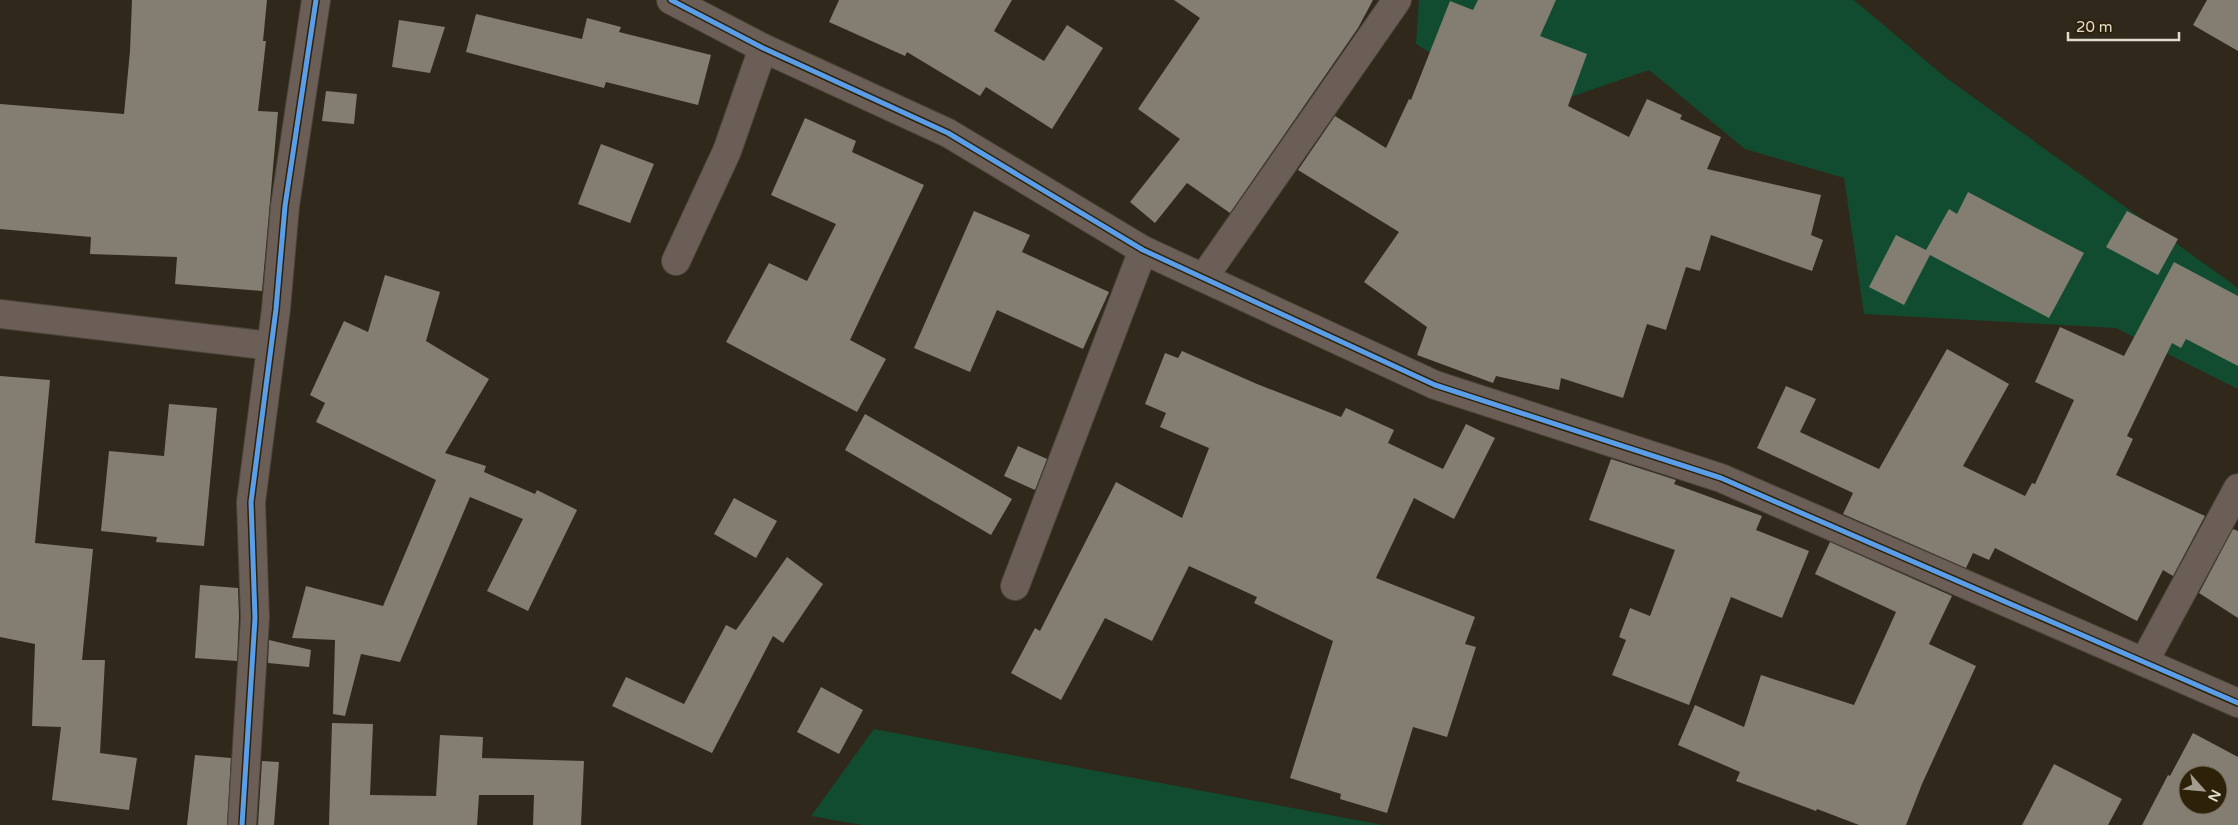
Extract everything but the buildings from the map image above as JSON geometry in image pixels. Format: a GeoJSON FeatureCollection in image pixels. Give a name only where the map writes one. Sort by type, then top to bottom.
{"type":"FeatureCollection","features":[{"type":"Feature","properties":{"kind":"street"},"geometry":{"type":"LineString","coordinates":[[242,825],[255,618],[251,502],[276,309],[285,206],[316,0]]}},
{"type":"Feature","properties":{"kind":"street"},"geometry":{"type":"LineString","coordinates":[[672,0],[763,48],[948,133],[1143,250],[1435,385],[1721,478],[2238,703]]}},
{"type":"Feature","properties":{"kind":"street"},"geometry":{"type":"LineString","coordinates":[[1204,278],[1397,0]]}},
{"type":"Feature","properties":{"kind":"street"},"geometry":{"type":"LineString","coordinates":[[676,261],[727,151],[763,48]]}},
{"type":"Feature","properties":{"kind":"street"},"geometry":{"type":"LineString","coordinates":[[1015,586],[1143,250]]}},
{"type":"Feature","properties":{"kind":"street"},"geometry":{"type":"LineString","coordinates":[[0,314],[271,346]]}},
{"type":"Feature","properties":{"kind":"street"},"geometry":{"type":"LineString","coordinates":[[2144,662],[2238,488]]}},
{"type":"Feature","properties":{"kind":"green space"},"geometry":{"type":"Polygon","coordinates":[[[1419,0],[1854,0],[1945,77],[2238,288],[2238,389],[2116,328],[1864,314],[1844,178],[1745,149],[1649,70],[1547,105],[1451,66],[1416,44],[1419,0]]]}},
{"type":"Feature","properties":{"kind":"green space"},"geometry":{"type":"Polygon","coordinates":[[[874,729],[1383,825],[862,825],[811,816],[874,729]]]}},
{"type":"Feature","properties":{"kind":"cycle path"},"geometry":{"type":"LineString","coordinates":[[242,825],[255,618],[251,502],[276,309],[285,206],[316,0]]}},
{"type":"Feature","properties":{"kind":"cycle path"},"geometry":{"type":"LineString","coordinates":[[671,0],[763,48],[948,133],[1143,250],[1435,385],[1721,478],[2238,703]]}}]}
